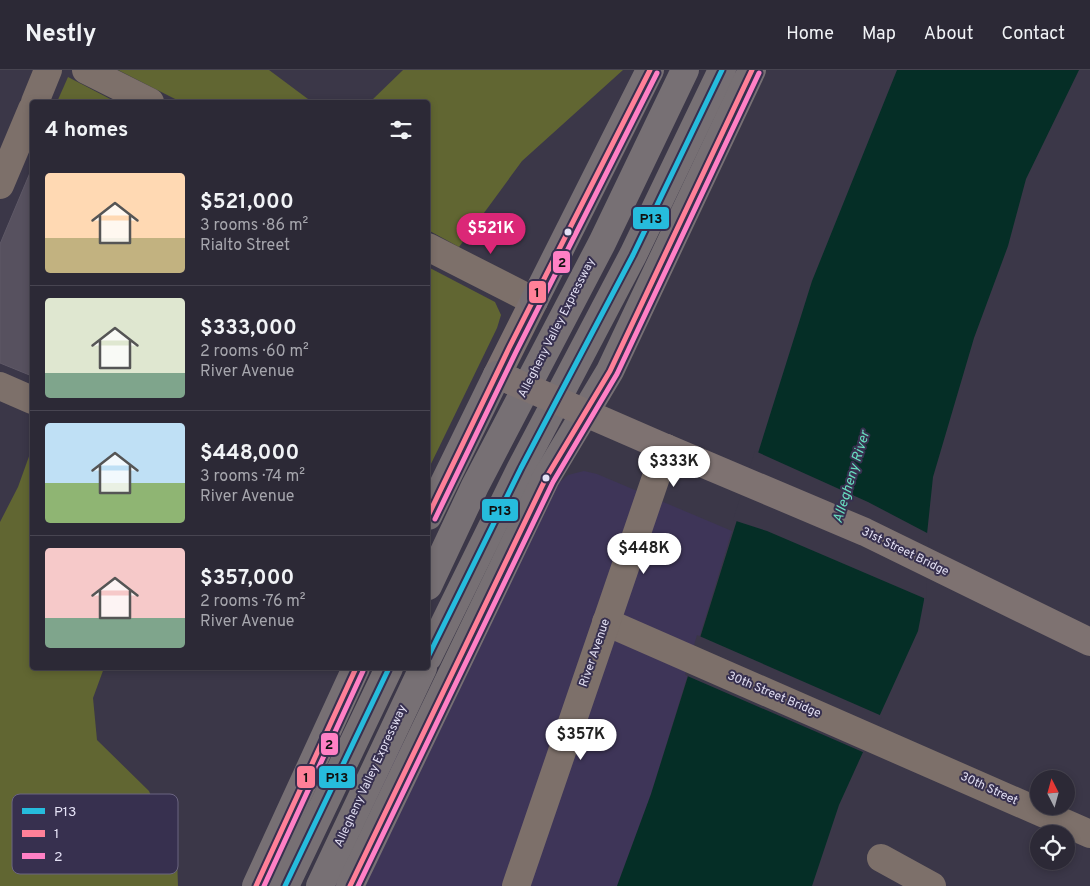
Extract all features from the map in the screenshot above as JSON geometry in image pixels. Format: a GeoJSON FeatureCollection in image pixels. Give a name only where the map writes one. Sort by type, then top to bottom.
{"type":"FeatureCollection","features":[{"type":"Feature","properties":{"kind":"highway"},"geometry":{"type":"LineString","coordinates":[[534,301],[650,70]]}},
{"type":"Feature","properties":{"kind":"highway","name":"Allegheny Valley Expressway"},"geometry":{"type":"LineString","coordinates":[[430,582],[475,486],[602,242],[685,70]]}},
{"type":"Feature","properties":{"kind":"highway"},"geometry":{"type":"LineString","coordinates":[[430,654],[521,468],[633,255],[722,70]]}},
{"type":"Feature","properties":{"kind":"highway"},"geometry":{"type":"LineString","coordinates":[[350,886],[546,478],[610,372],[752,70]]}},
{"type":"Feature","properties":{"kind":"highway"},"geometry":{"type":"LineString","coordinates":[[430,512],[504,378]]}},
{"type":"Feature","properties":{"kind":"highway"},"geometry":{"type":"LineString","coordinates":[[256,886],[355,670]]}},
{"type":"Feature","properties":{"kind":"highway"},"geometry":{"type":"LineString","coordinates":[[285,886],[388,670]]}},
{"type":"Feature","properties":{"kind":"highway","name":"Allegheny Valley Expressway"},"geometry":{"type":"LineString","coordinates":[[320,886],[421,670]]}},
{"type":"Feature","properties":{"kind":"main road"},"geometry":{"type":"LineString","coordinates":[[504,378],[534,301]]}},
{"type":"Feature","properties":{"kind":"main road","name":"31st Street Bridge"},"geometry":{"type":"LineString","coordinates":[[504,378],[584,414],[865,532],[1090,642]]}},
{"type":"Feature","properties":{"kind":"street"},"geometry":{"type":"LineString","coordinates":[[36,100],[48,70]]}},
{"type":"Feature","properties":{"kind":"street"},"geometry":{"type":"LineString","coordinates":[[86,70],[146,100]]}},
{"type":"Feature","properties":{"kind":"street"},"geometry":{"type":"LineString","coordinates":[[0,185],[30,115]]}},
{"type":"Feature","properties":{"kind":"street"},"geometry":{"type":"LineString","coordinates":[[430,248],[534,301]]}},
{"type":"Feature","properties":{"kind":"street"},"geometry":{"type":"LineString","coordinates":[[0,386],[30,399]]}},
{"type":"Feature","properties":{"kind":"street","name":"River Avenue"},"geometry":{"type":"LineString","coordinates":[[516,886],[666,448]]}},
{"type":"Feature","properties":{"kind":"street","name":"30th Street Bridge"},"geometry":{"type":"LineString","coordinates":[[606,622],[942,768]]}},
{"type":"Feature","properties":{"kind":"street","name":"30th Street"},"geometry":{"type":"LineString","coordinates":[[942,768],[1090,834]]}},
{"type":"Feature","properties":{"kind":"street"},"geometry":{"type":"LineString","coordinates":[[881,858],[932,886]]}},
{"type":"Feature","properties":{"kind":"shaded area"},"geometry":{"type":"Polygon","coordinates":[[[584,471],[597,474],[732,531],[651,794],[617,886],[320,886],[388,737],[423,754],[553,488],[568,475],[584,471]]]}},
{"type":"Feature","properties":{"kind":"green space"},"geometry":{"type":"Polygon","coordinates":[[[118,70],[269,70],[309,100],[177,100],[118,70]]]}},
{"type":"Feature","properties":{"kind":"green space"},"geometry":{"type":"Polygon","coordinates":[[[403,70],[623,70],[522,161],[459,247],[430,231],[430,100],[372,100],[403,70]]]}},
{"type":"Feature","properties":{"kind":"green space"},"geometry":{"type":"Polygon","coordinates":[[[68,77],[112,100],[58,100],[68,77]]]}},
{"type":"Feature","properties":{"kind":"green space"},"geometry":{"type":"Polygon","coordinates":[[[430,268],[495,302],[501,315],[497,328],[430,466],[430,268]]]}},
{"type":"Feature","properties":{"kind":"green space"},"geometry":{"type":"Polygon","coordinates":[[[30,454],[30,670],[103,670],[93,698],[97,740],[150,794],[12,794],[12,874],[178,874],[178,886],[0,886],[0,522],[18,487],[30,454]]]}},
{"type":"Feature","properties":{"kind":"water","name":"Allegheny River"},"geometry":{"type":"Polygon","coordinates":[[[897,70],[1079,70],[1026,179],[1008,246],[974,338],[933,477],[927,534],[924,600],[918,631],[839,805],[812,886],[617,886],[651,794],[812,281],[897,70]]]}},
{"type":"Feature","properties":{"kind":"pier"},"geometry":{"type":"Polygon","coordinates":[[[755,451],[868,502],[929,534],[926,599],[767,531],[733,520],[755,451]]]}},
{"type":"Feature","properties":{"kind":"pier"},"geometry":{"type":"Polygon","coordinates":[[[697,635],[882,716],[865,753],[685,675],[697,635]]]}},
{"type":"Feature","properties":{"kind":"building"},"geometry":{"type":"Polygon","coordinates":[[[30,173],[30,375],[0,363],[0,244],[30,173]]]}},
{"type":"Feature","properties":{"kind":"transit line","name":"1"},"geometry":{"type":"LineString","coordinates":[[430,512],[509,348],[650,70]]}},
{"type":"Feature","properties":{"kind":"transit line","name":"P13"},"geometry":{"type":"LineString","coordinates":[[430,653],[521,468],[633,255],[722,70]]}},
{"type":"Feature","properties":{"kind":"transit line","name":"1"},"geometry":{"type":"LineString","coordinates":[[350,886],[546,478],[610,371],[752,70]]}},
{"type":"Feature","properties":{"kind":"transit line","name":"2"},"geometry":{"type":"LineString","coordinates":[[435,519],[516,352],[657,73]]}},
{"type":"Feature","properties":{"kind":"transit line","name":"2"},"geometry":{"type":"LineString","coordinates":[[358,886],[553,482],[617,374],[759,73]]}},
{"type":"Feature","properties":{"kind":"transit line","name":"1"},"geometry":{"type":"LineString","coordinates":[[256,886],[355,670]]}},
{"type":"Feature","properties":{"kind":"transit line","name":"P13"},"geometry":{"type":"LineString","coordinates":[[285,886],[388,670]]}},
{"type":"Feature","properties":{"kind":"transit line","name":"2"},"geometry":{"type":"LineString","coordinates":[[264,886],[363,671]]}}]}
